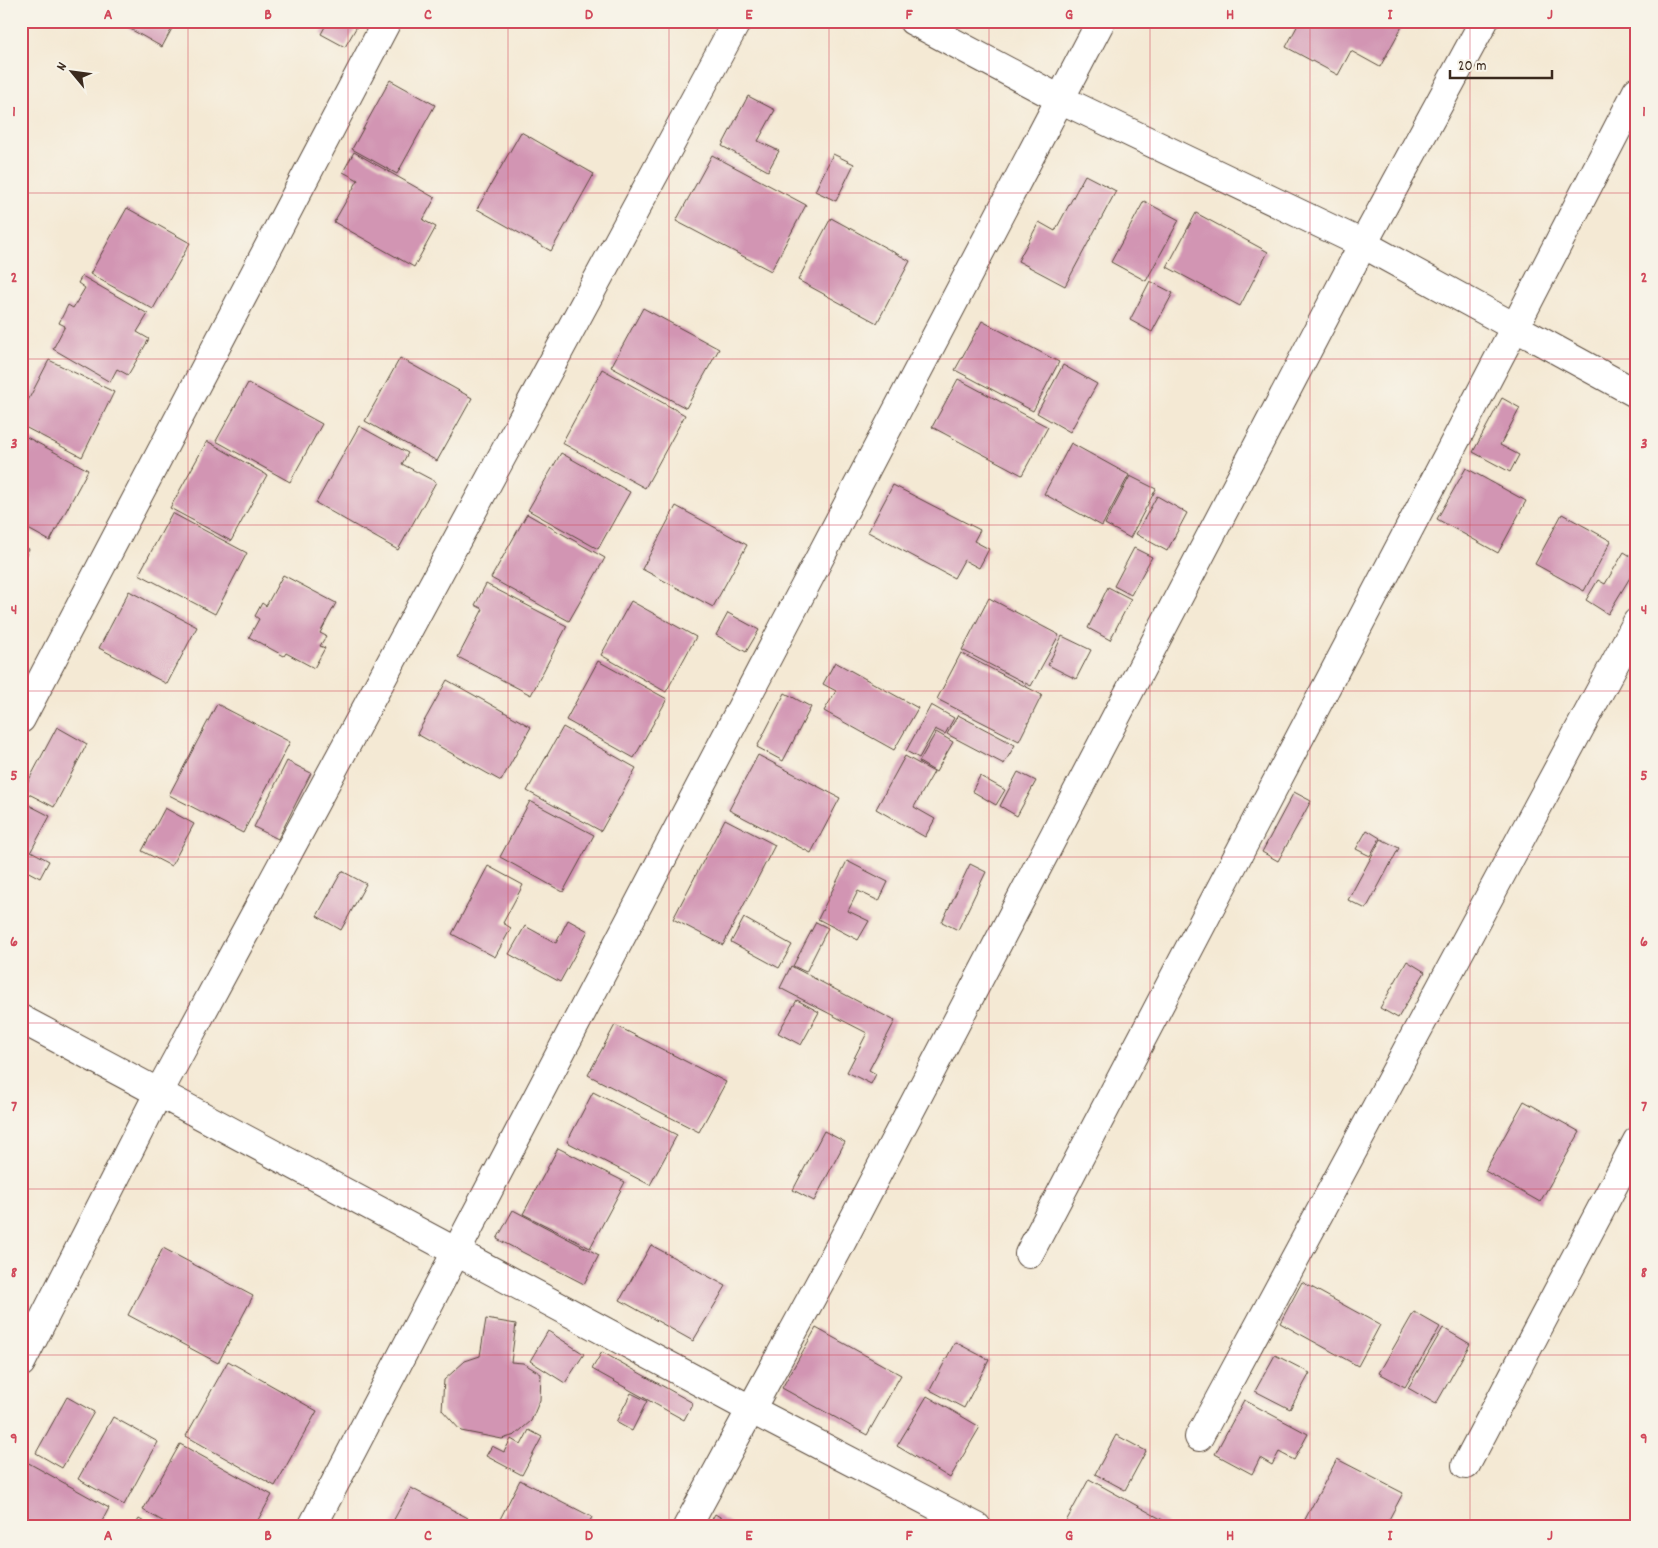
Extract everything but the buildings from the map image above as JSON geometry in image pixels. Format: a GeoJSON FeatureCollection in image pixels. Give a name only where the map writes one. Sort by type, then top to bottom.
{"type":"FeatureCollection","features":[{"type":"Feature","properties":{"kind":"street"},"geometry":{"type":"LineString","coordinates":[[21,718],[387,21]]}},
{"type":"Feature","properties":{"kind":"street"},"geometry":{"type":"LineString","coordinates":[[21,1363],[159,1092],[737,21]]}},
{"type":"Feature","properties":{"kind":"street"},"geometry":{"type":"LineString","coordinates":[[913,21],[1060,99],[1363,244],[1637,394]]}},
{"type":"Feature","properties":{"kind":"street"},"geometry":{"type":"LineString","coordinates":[[312,1527],[1101,21]]}},
{"type":"Feature","properties":{"kind":"street"},"geometry":{"type":"LineString","coordinates":[[687,1527],[846,1234],[1363,244],[1484,21]]}},
{"type":"Feature","properties":{"kind":"street"},"geometry":{"type":"LineString","coordinates":[[1029,1254],[1637,91]]}},
{"type":"Feature","properties":{"kind":"street"},"geometry":{"type":"LineString","coordinates":[[1199,1437],[1637,622]]}},
{"type":"Feature","properties":{"kind":"street"},"geometry":{"type":"LineString","coordinates":[[21,1019],[752,1410],[977,1527]]}},
{"type":"Feature","properties":{"kind":"street"},"geometry":{"type":"LineString","coordinates":[[1466,1465],[1637,1141]]}}]}
